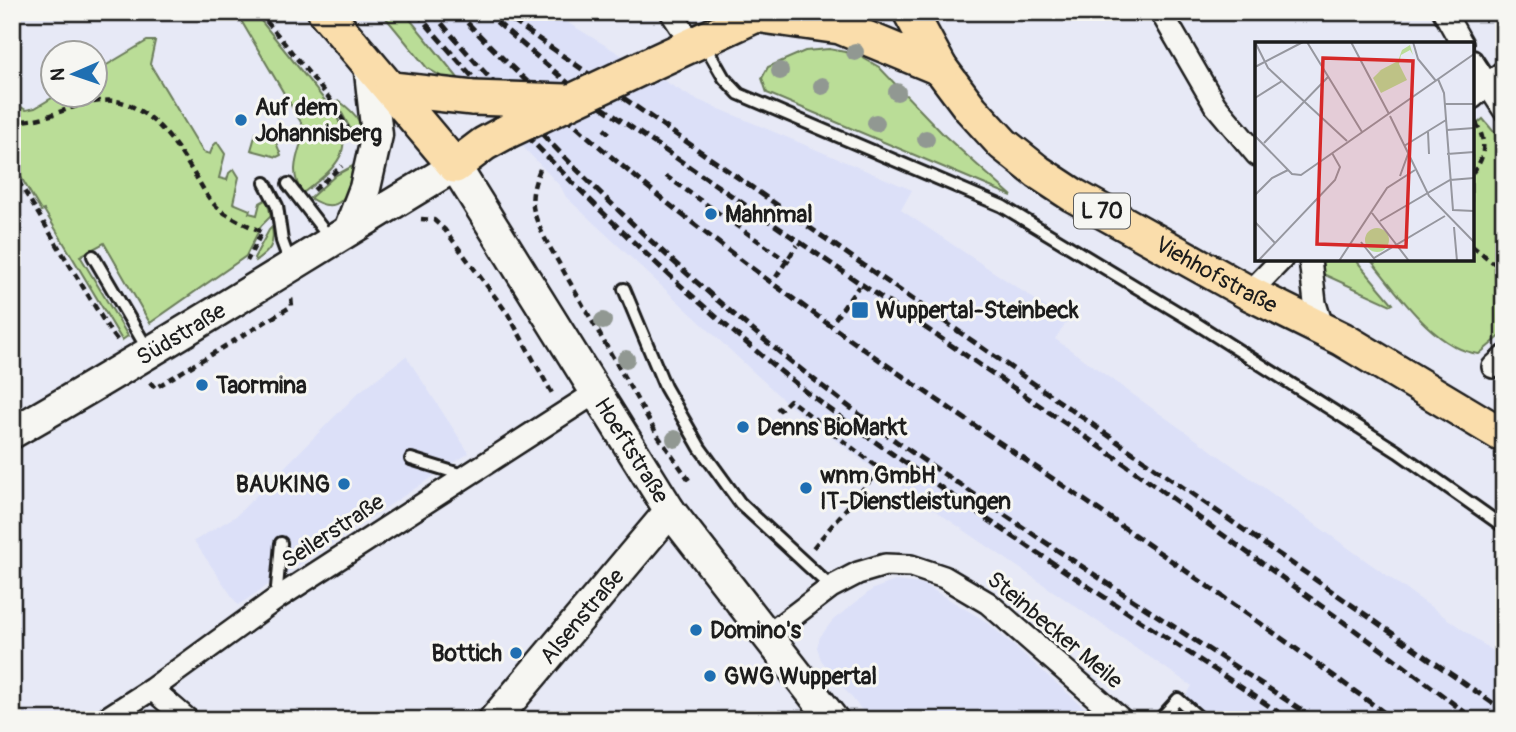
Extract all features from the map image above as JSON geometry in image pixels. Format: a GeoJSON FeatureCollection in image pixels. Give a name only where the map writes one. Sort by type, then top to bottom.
{"type":"FeatureCollection","features":[{"type":"Feature","properties":{"kind":"main road"},"geometry":{"type":"LineString","coordinates":[[325,12],[455,166]]}},
{"type":"Feature","properties":{"kind":"main road","name":"Viehhofstraße"},"geometry":{"type":"LineString","coordinates":[[910,12],[941,69],[971,109],[1003,144],[1038,172],[1249,293],[1323,329],[1502,434]]}},
{"type":"Feature","properties":{"kind":"main road"},"geometry":{"type":"LineString","coordinates":[[392,89],[474,99],[572,101],[759,14],[840,27],[941,69]]}},
{"type":"Feature","properties":{"kind":"main road","name":"Südstraße"},"geometry":{"type":"LineString","coordinates":[[455,166],[484,144],[572,101]]}},
{"type":"Feature","properties":{"kind":"street"},"geometry":{"type":"LineString","coordinates":[[671,12],[698,43]]}},
{"type":"Feature","properties":{"kind":"street"},"geometry":{"type":"LineString","coordinates":[[1161,12],[1215,105],[1255,153]]}},
{"type":"Feature","properties":{"kind":"street"},"geometry":{"type":"LineString","coordinates":[[1444,12],[1461,42]]}},
{"type":"Feature","properties":{"kind":"street"},"geometry":{"type":"LineString","coordinates":[[340,235],[365,188],[363,155],[377,135],[369,63]]}},
{"type":"Feature","properties":{"kind":"street"},"geometry":{"type":"LineString","coordinates":[[1474,69],[1480,92],[1504,110]]}},
{"type":"Feature","properties":{"kind":"street"},"geometry":{"type":"LineString","coordinates":[[1480,92],[1504,71]]}},
{"type":"Feature","properties":{"kind":"street","name":"Südstraße"},"geometry":{"type":"LineString","coordinates":[[12,433],[143,358],[455,166]]}},
{"type":"Feature","properties":{"kind":"street","name":"Hoeftstraße"},"geometry":{"type":"LineString","coordinates":[[455,166],[670,511],[833,720]]}},
{"type":"Feature","properties":{"kind":"street"},"geometry":{"type":"LineString","coordinates":[[1249,293],[1280,261]]}},
{"type":"Feature","properties":{"kind":"street"},"geometry":{"type":"LineString","coordinates":[[1310,261],[1315,303],[1323,329]]}},
{"type":"Feature","properties":{"kind":"street","name":"Seilerstraße"},"geometry":{"type":"LineString","coordinates":[[104,720],[152,689],[276,599],[595,393]]}},
{"type":"Feature","properties":{"kind":"street","name":"Alsenstraße"},"geometry":{"type":"LineString","coordinates":[[494,720],[670,511]]}},
{"type":"Feature","properties":{"kind":"street","name":"Steinbecker Meile"},"geometry":{"type":"LineString","coordinates":[[768,635],[831,587],[858,573],[885,565],[911,566],[944,578],[988,603],[1122,720]]}},
{"type":"Feature","properties":{"kind":"street"},"geometry":{"type":"LineString","coordinates":[[152,689],[188,720]]}},
{"type":"Feature","properties":{"kind":"lane"},"geometry":{"type":"LineString","coordinates":[[698,43],[739,94],[1002,206],[1194,322],[1387,445],[1504,527]]}},
{"type":"Feature","properties":{"kind":"lane"},"geometry":{"type":"LineString","coordinates":[[265,183],[277,206],[291,265]]}},
{"type":"Feature","properties":{"kind":"lane"},"geometry":{"type":"LineString","coordinates":[[288,184],[300,201],[340,235]]}},
{"type":"Feature","properties":{"kind":"lane"},"geometry":{"type":"LineString","coordinates":[[93,256],[143,358]]}},
{"type":"Feature","properties":{"kind":"lane"},"geometry":{"type":"LineString","coordinates":[[624,289],[665,387],[700,448],[740,503],[831,587]]}},
{"type":"Feature","properties":{"kind":"lane"},"geometry":{"type":"LineString","coordinates":[[411,459],[466,476]]}},
{"type":"Feature","properties":{"kind":"lane"},"geometry":{"type":"LineString","coordinates":[[276,599],[281,543]]}},
{"type":"Feature","properties":{"kind":"lane"},"geometry":{"type":"LineString","coordinates":[[1159,720],[1178,699],[1202,720]]}},
{"type":"Feature","properties":{"kind":"path"},"geometry":{"type":"LineString","coordinates":[[260,12],[345,119],[351,140],[363,155],[350,159],[300,201]]}},
{"type":"Feature","properties":{"kind":"path"},"geometry":{"type":"LineString","coordinates":[[108,101],[125,103],[152,119],[175,143],[216,207],[262,232]]}},
{"type":"Feature","properties":{"kind":"path"},"geometry":{"type":"LineString","coordinates":[[12,121],[26,122],[53,116],[71,108]]}},
{"type":"Feature","properties":{"kind":"path"},"geometry":{"type":"LineString","coordinates":[[1474,121],[1483,138],[1483,152],[1474,171]]}},
{"type":"Feature","properties":{"kind":"path"},"geometry":{"type":"LineString","coordinates":[[604,129],[610,134]]}},
{"type":"Feature","properties":{"kind":"path"},"geometry":{"type":"LineString","coordinates":[[540,169],[531,198],[544,237],[658,436],[689,480]]}},
{"type":"Feature","properties":{"kind":"path"},"geometry":{"type":"LineString","coordinates":[[12,170],[110,331],[143,358],[155,388],[292,306],[291,295]]}},
{"type":"Feature","properties":{"kind":"path"},"geometry":{"type":"LineString","coordinates":[[666,176],[789,263]]}},
{"type":"Feature","properties":{"kind":"path"},"geometry":{"type":"LineString","coordinates":[[259,285],[245,264],[262,232],[278,218]]}},
{"type":"Feature","properties":{"kind":"path"},"geometry":{"type":"LineString","coordinates":[[420,219],[440,223],[508,314],[563,413]]}},
{"type":"Feature","properties":{"kind":"path"},"geometry":{"type":"LineString","coordinates":[[776,277],[789,263],[797,245]]}},
{"type":"Feature","properties":{"kind":"path"},"geometry":{"type":"LineString","coordinates":[[1474,248],[1504,267]]}},
{"type":"Feature","properties":{"kind":"path"},"geometry":{"type":"LineString","coordinates":[[835,319],[844,301],[859,286]]}},
{"type":"Feature","properties":{"kind":"path"},"geometry":{"type":"LineString","coordinates":[[777,407],[780,410],[790,400],[880,469],[801,560]]}},
{"type":"Feature","properties":{"kind":"shaded area"},"geometry":{"type":"Polygon","coordinates":[[[404,12],[550,12],[691,97],[912,190],[901,210],[1067,321],[1055,339],[1504,659],[1504,720],[1171,720],[1192,686],[867,464],[789,405],[566,197],[561,187],[458,78],[404,12]]]}},
{"type":"Feature","properties":{"kind":"shaded area","name":"BAUKING"},"geometry":{"type":"Polygon","coordinates":[[[406,356],[469,453],[238,605],[194,541],[236,516],[358,393],[406,356]]]}},
{"type":"Feature","properties":{"kind":"shaded area"},"geometry":{"type":"Polygon","coordinates":[[[895,581],[923,584],[987,622],[1098,720],[870,720],[821,660],[817,647],[820,637],[833,620],[873,589],[895,581]]]}},
{"type":"Feature","properties":{"kind":"green space"},"geometry":{"type":"Polygon","coordinates":[[[236,12],[254,12],[335,113],[341,127],[342,150],[338,159],[324,176],[303,193],[295,170],[305,129],[236,12]]]}},
{"type":"Feature","properties":{"kind":"green space"},"geometry":{"type":"Polygon","coordinates":[[[381,12],[404,12],[458,78],[446,79],[427,68],[381,12]]]}},
{"type":"Feature","properties":{"kind":"green space"},"geometry":{"type":"Polygon","coordinates":[[[147,41],[155,41],[150,64],[203,152],[210,154],[217,142],[225,154],[219,178],[227,180],[234,169],[239,177],[233,203],[257,215],[260,203],[265,200],[271,216],[261,226],[246,256],[150,323],[104,243],[80,256],[128,336],[122,340],[12,162],[12,96],[18,105],[26,110],[38,106],[108,108],[108,64],[147,41]]]}},
{"type":"Feature","properties":{"kind":"green space"},"geometry":{"type":"Polygon","coordinates":[[[829,49],[856,54],[879,67],[945,136],[1012,196],[767,93],[762,78],[768,67],[805,51],[829,49]]]}},
{"type":"Feature","properties":{"kind":"green space"},"geometry":{"type":"Polygon","coordinates":[[[339,101],[358,120],[363,147],[336,102],[339,101]]]}},
{"type":"Feature","properties":{"kind":"green space"},"geometry":{"type":"Polygon","coordinates":[[[1483,119],[1504,144],[1504,333],[1479,354],[1463,350],[1432,331],[1404,302],[1372,261],[1474,261],[1474,126],[1483,119]]]}},
{"type":"Feature","properties":{"kind":"green space"},"geometry":{"type":"Polygon","coordinates":[[[256,133],[275,140],[281,155],[277,157],[251,150],[256,133]]]}},
{"type":"Feature","properties":{"kind":"green space"},"geometry":{"type":"Polygon","coordinates":[[[360,162],[348,191],[338,203],[321,204],[310,198],[336,175],[360,162]]]}},
{"type":"Feature","properties":{"kind":"green space"},"geometry":{"type":"Polygon","coordinates":[[[272,227],[270,247],[256,261],[254,258],[272,227]]]}},
{"type":"Feature","properties":{"kind":"green space"},"geometry":{"type":"Polygon","coordinates":[[[1322,261],[1357,261],[1393,304],[1391,305],[1323,274],[1322,261]]]}},
{"type":"Feature","properties":{"kind":"railway"},"geometry":{"type":"LineString","coordinates":[[416,12],[502,109],[592,202],[685,290],[784,374],[848,423],[959,500],[1290,720]]}},
{"type":"Feature","properties":{"kind":"railway"},"geometry":{"type":"LineString","coordinates":[[432,12],[484,72],[594,187],[710,294],[833,395],[1083,567],[1317,720]]}},
{"type":"Feature","properties":{"kind":"railway"},"geometry":{"type":"LineString","coordinates":[[457,12],[529,83],[603,150],[760,274],[924,391],[1205,584],[1394,720]]}},
{"type":"Feature","properties":{"kind":"railway"},"geometry":{"type":"LineString","coordinates":[[485,12],[575,89],[1115,457],[1475,720]]}},
{"type":"Feature","properties":{"kind":"railway"},"geometry":{"type":"LineString","coordinates":[[500,12],[1504,711]]}},
{"type":"Feature","properties":{"kind":"place","name":"Auf dem Johannisberg"},"geometry":{"type":"Point","coordinates":[241,120]}},
{"type":"Feature","properties":{"kind":"place","name":"Mahnmal"},"geometry":{"type":"Point","coordinates":[711,214]}},
{"type":"Feature","properties":{"kind":"place","name":"Wuppertal-Steinbeck"},"geometry":{"type":"Point","coordinates":[860,310]}},
{"type":"Feature","properties":{"kind":"place","name":"Taormina"},"geometry":{"type":"Point","coordinates":[202,385]}},
{"type":"Feature","properties":{"kind":"place","name":"Denns BioMarkt"},"geometry":{"type":"Point","coordinates":[743,427]}},
{"type":"Feature","properties":{"kind":"place","name":"BAUKING"},"geometry":{"type":"Point","coordinates":[344,484]}},
{"type":"Feature","properties":{"kind":"place","name":"wnm GmbH IT-Dienstleistungen"},"geometry":{"type":"Point","coordinates":[806,488]}},
{"type":"Feature","properties":{"kind":"place","name":"Domino's"},"geometry":{"type":"Point","coordinates":[696,630]}},
{"type":"Feature","properties":{"kind":"place","name":"Bottich"},"geometry":{"type":"Point","coordinates":[516,653]}},
{"type":"Feature","properties":{"kind":"place","name":"GWG Wuppertal"},"geometry":{"type":"Point","coordinates":[710,676]}}]}
